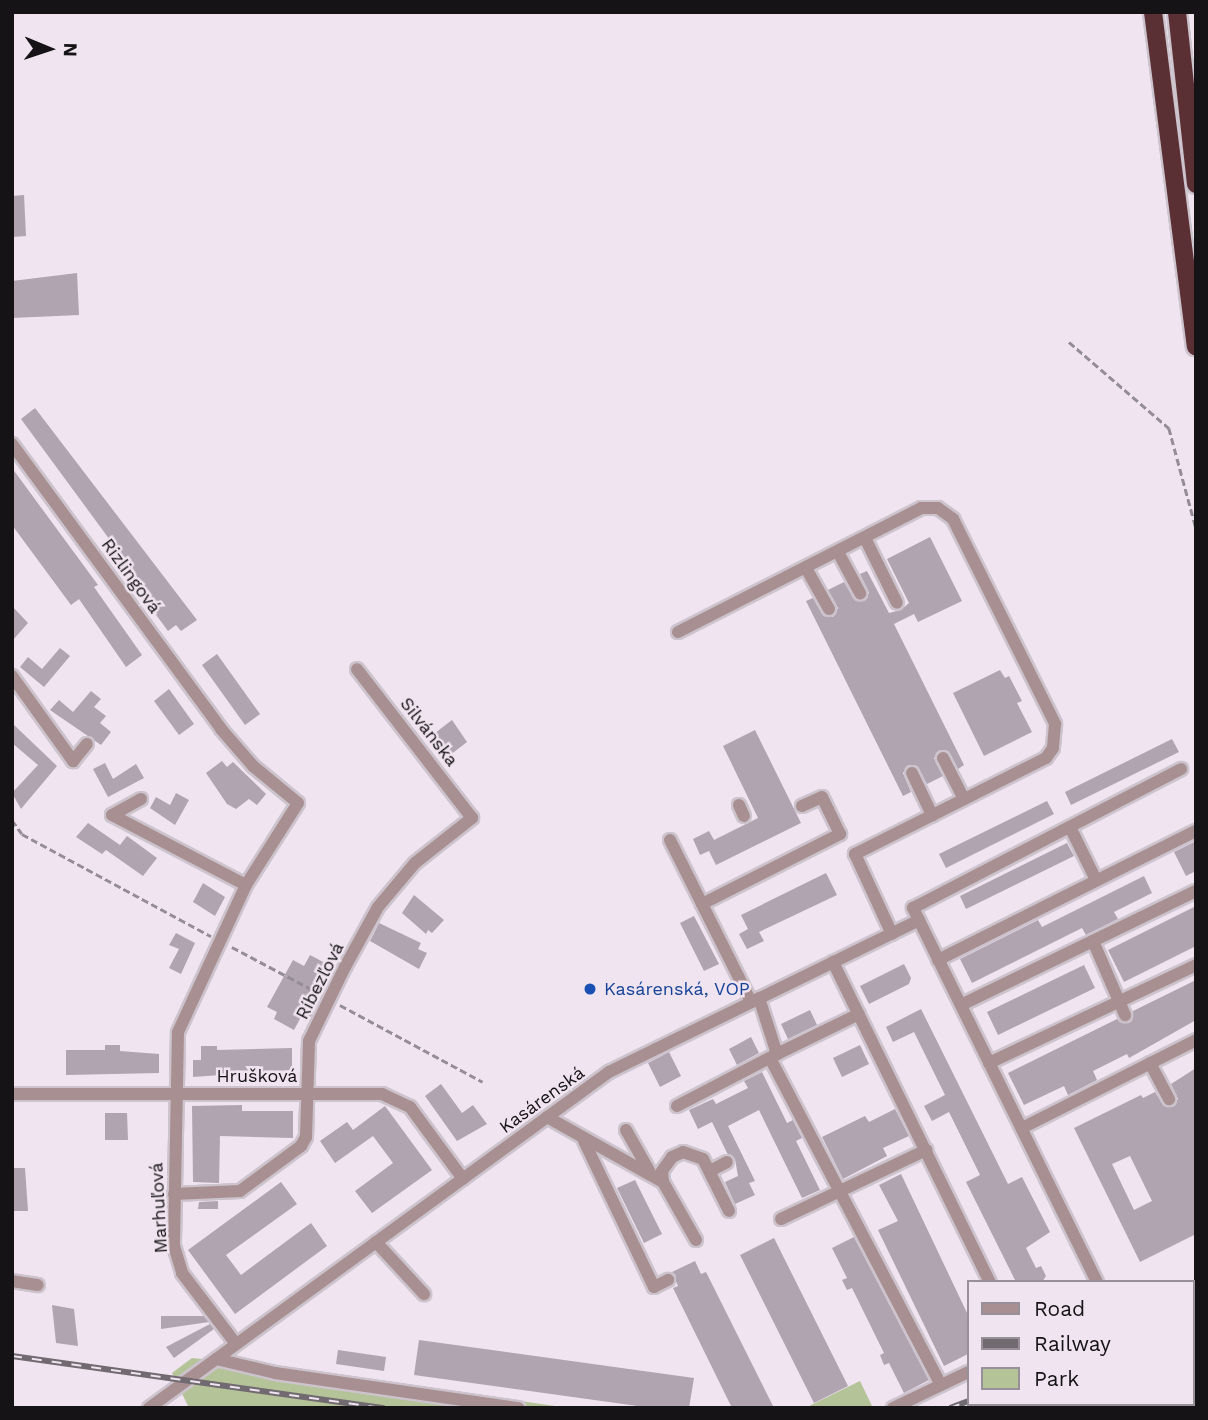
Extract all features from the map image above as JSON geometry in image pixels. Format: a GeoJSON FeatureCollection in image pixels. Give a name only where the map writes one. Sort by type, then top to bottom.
{"type":"FeatureCollection","features":[{"type":"Feature","properties":{"kind":"highway"},"geometry":{"type":"LineString","coordinates":[[1153,12],[1196,346]]}},
{"type":"Feature","properties":{"kind":"highway"},"geometry":{"type":"LineString","coordinates":[[1177,12],[1189,80],[1195,173]]}},
{"type":"Feature","properties":{"kind":"street","name":"Rizlingová"},"geometry":{"type":"LineString","coordinates":[[12,444],[221,729],[253,766],[298,803],[246,885]]}},
{"type":"Feature","properties":{"kind":"street"},"geometry":{"type":"LineString","coordinates":[[678,632],[921,508],[938,508],[953,519],[1055,724],[1053,748],[1046,758],[855,854],[892,934]]}},
{"type":"Feature","properties":{"kind":"street"},"geometry":{"type":"LineString","coordinates":[[865,538],[897,603]]}},
{"type":"Feature","properties":{"kind":"street"},"geometry":{"type":"LineString","coordinates":[[838,552],[860,593]]}},
{"type":"Feature","properties":{"kind":"street"},"geometry":{"type":"LineString","coordinates":[[806,568],[829,609]]}},
{"type":"Feature","properties":{"kind":"street","name":"Silvánska"},"geometry":{"type":"LineString","coordinates":[[357,669],[472,818]]}},
{"type":"Feature","properties":{"kind":"street"},"geometry":{"type":"LineString","coordinates":[[12,676],[73,761],[87,744]]}},
{"type":"Feature","properties":{"kind":"street"},"geometry":{"type":"LineString","coordinates":[[943,758],[964,799]]}},
{"type":"Feature","properties":{"kind":"street"},"geometry":{"type":"LineString","coordinates":[[1096,1280],[913,908],[1181,769]]}},
{"type":"Feature","properties":{"kind":"street"},"geometry":{"type":"LineString","coordinates":[[912,773],[932,815]]}},
{"type":"Feature","properties":{"kind":"street"},"geometry":{"type":"LineString","coordinates":[[702,904],[840,834],[822,797],[802,806]]}},
{"type":"Feature","properties":{"kind":"street"},"geometry":{"type":"LineString","coordinates":[[141,799],[112,815],[246,885]]}},
{"type":"Feature","properties":{"kind":"street","name":"Ríbezľová"},"geometry":{"type":"LineString","coordinates":[[174,1194],[240,1191],[301,1146],[306,1137],[305,1093],[309,1041],[329,999],[378,907],[415,863],[472,818]]}},
{"type":"Feature","properties":{"kind":"street"},"geometry":{"type":"LineString","coordinates":[[1070,827],[1096,880]]}},
{"type":"Feature","properties":{"kind":"street"},"geometry":{"type":"LineString","coordinates":[[939,960],[1196,831]]}},
{"type":"Feature","properties":{"kind":"street"},"geometry":{"type":"LineString","coordinates":[[670,840],[755,1000],[773,1056],[838,1191],[941,1385]]}},
{"type":"Feature","properties":{"kind":"street","name":"Marhuľová"},"geometry":{"type":"LineString","coordinates":[[236,1344],[182,1273],[174,1246],[174,1094],[178,1032],[246,885]]}},
{"type":"Feature","properties":{"kind":"street"},"geometry":{"type":"LineString","coordinates":[[961,1006],[1196,891]]}},
{"type":"Feature","properties":{"kind":"street","name":"Kasárenská"},"geometry":{"type":"LineString","coordinates":[[149,1408],[609,1072],[919,920]]}},
{"type":"Feature","properties":{"kind":"street"},"geometry":{"type":"LineString","coordinates":[[1093,941],[1125,1015]]}},
{"type":"Feature","properties":{"kind":"street"},"geometry":{"type":"LineString","coordinates":[[833,962],[989,1280]]}},
{"type":"Feature","properties":{"kind":"street"},"geometry":{"type":"LineString","coordinates":[[989,1063],[1196,965]]}},
{"type":"Feature","properties":{"kind":"street"},"geometry":{"type":"LineString","coordinates":[[677,1106],[859,1014]]}},
{"type":"Feature","properties":{"kind":"street"},"geometry":{"type":"LineString","coordinates":[[1022,1128],[1196,1040]]}},
{"type":"Feature","properties":{"kind":"street"},"geometry":{"type":"LineString","coordinates":[[1150,1063],[1169,1099]]}},
{"type":"Feature","properties":{"kind":"street","name":"Hrušková"},"geometry":{"type":"LineString","coordinates":[[12,1094],[305,1093],[397,1098],[410,1107],[463,1179]]}},
{"type":"Feature","properties":{"kind":"street"},"geometry":{"type":"LineString","coordinates":[[547,1117],[584,1141],[663,1182],[696,1240]]}},
{"type":"Feature","properties":{"kind":"street"},"geometry":{"type":"LineString","coordinates":[[626,1130],[651,1174]]}},
{"type":"Feature","properties":{"kind":"street"},"geometry":{"type":"LineString","coordinates":[[584,1141],[654,1287],[668,1280]]}},
{"type":"Feature","properties":{"kind":"street"},"geometry":{"type":"LineString","coordinates":[[781,1219],[926,1150]]}},
{"type":"Feature","properties":{"kind":"street"},"geometry":{"type":"LineString","coordinates":[[663,1182],[667,1161],[683,1152],[704,1159],[729,1211]]}},
{"type":"Feature","properties":{"kind":"street"},"geometry":{"type":"LineString","coordinates":[[710,1171],[727,1162]]}},
{"type":"Feature","properties":{"kind":"street"},"geometry":{"type":"LineString","coordinates":[[376,1242],[424,1294]]}},
{"type":"Feature","properties":{"kind":"street"},"geometry":{"type":"LineString","coordinates":[[12,1281],[38,1284]]}},
{"type":"Feature","properties":{"kind":"street"},"geometry":{"type":"LineString","coordinates":[[216,1359],[275,1373],[518,1408]]}},
{"type":"Feature","properties":{"kind":"street"},"geometry":{"type":"LineString","coordinates":[[892,1408],[967,1372]]}},
{"type":"Feature","properties":{"kind":"path"},"geometry":{"type":"LineString","coordinates":[[1069,342],[1169,428],[1196,528]]}},
{"type":"Feature","properties":{"kind":"path"},"geometry":{"type":"LineString","coordinates":[[12,820],[22,834],[483,1082]]}},
{"type":"Feature","properties":{"kind":"green space"},"geometry":{"type":"Polygon","coordinates":[[[192,1358],[292,1368],[569,1408],[189,1408],[172,1373],[192,1358]]]}},
{"type":"Feature","properties":{"kind":"green space"},"geometry":{"type":"Polygon","coordinates":[[[860,1381],[873,1408],[805,1408],[860,1381]]]}},
{"type":"Feature","properties":{"kind":"building"},"geometry":{"type":"Polygon","coordinates":[[[24,195],[26,236],[12,237],[12,196],[24,195]]]}},
{"type":"Feature","properties":{"kind":"building"},"geometry":{"type":"Polygon","coordinates":[[[77,273],[79,315],[12,318],[12,281],[77,273]]]}},
{"type":"Feature","properties":{"kind":"building"},"geometry":{"type":"Polygon","coordinates":[[[35,408],[197,620],[181,631],[176,625],[168,631],[151,608],[157,604],[21,419],[35,408]]]}},
{"type":"Feature","properties":{"kind":"building"},"geometry":{"type":"Polygon","coordinates":[[[12,468],[98,585],[94,587],[142,655],[126,667],[79,599],[71,605],[12,525],[12,468]]]}},
{"type":"Feature","properties":{"kind":"building"},"geometry":{"type":"Polygon","coordinates":[[[930,537],[962,601],[918,622],[914,614],[894,624],[964,765],[958,769],[948,751],[940,750],[934,758],[943,776],[927,784],[917,766],[908,765],[903,773],[911,792],[903,796],[806,601],[813,598],[824,616],[833,617],[838,608],[828,590],[844,582],[855,600],[864,601],[869,593],[860,574],[867,571],[889,613],[901,610],[909,603],[887,559],[930,537]]]}},
{"type":"Feature","properties":{"kind":"building"},"geometry":{"type":"Polygon","coordinates":[[[12,606],[28,623],[12,641],[12,606]]]}},
{"type":"Feature","properties":{"kind":"building"},"geometry":{"type":"Polygon","coordinates":[[[60,648],[70,656],[44,687],[20,667],[28,657],[42,669],[60,648]]]}},
{"type":"Feature","properties":{"kind":"building"},"geometry":{"type":"Polygon","coordinates":[[[217,654],[260,714],[245,725],[202,665],[217,654]]]}},
{"type":"Feature","properties":{"kind":"building"},"geometry":{"type":"Polygon","coordinates":[[[1000,670],[1005,678],[1009,676],[1022,701],[1017,703],[1032,732],[984,756],[953,693],[1000,670]]]}},
{"type":"Feature","properties":{"kind":"building"},"geometry":{"type":"Polygon","coordinates":[[[169,689],[194,724],[179,735],[154,701],[169,689]]]}},
{"type":"Feature","properties":{"kind":"building"},"geometry":{"type":"Polygon","coordinates":[[[91,691],[101,699],[94,707],[106,716],[100,723],[111,732],[101,745],[50,710],[59,700],[73,712],[91,691]]]}},
{"type":"Feature","properties":{"kind":"building"},"geometry":{"type":"Polygon","coordinates":[[[452,720],[467,742],[450,755],[435,733],[452,720]]]}},
{"type":"Feature","properties":{"kind":"building"},"geometry":{"type":"Polygon","coordinates":[[[12,723],[57,766],[21,809],[12,793],[38,765],[12,743],[12,723]]]}},
{"type":"Feature","properties":{"kind":"building"},"geometry":{"type":"Polygon","coordinates":[[[755,730],[801,823],[716,865],[709,851],[700,855],[693,839],[709,831],[714,840],[758,818],[723,746],[755,730]]]}},
{"type":"Feature","properties":{"kind":"building"},"geometry":{"type":"Polygon","coordinates":[[[1172,739],[1179,752],[1071,805],[1065,792],[1172,739]]]}},
{"type":"Feature","properties":{"kind":"building"},"geometry":{"type":"Polygon","coordinates":[[[222,761],[227,767],[233,762],[266,794],[257,805],[249,799],[236,809],[227,804],[206,773],[222,761]]]}},
{"type":"Feature","properties":{"kind":"building"},"geometry":{"type":"Polygon","coordinates":[[[105,763],[113,779],[136,764],[144,778],[108,797],[93,769],[105,763]]]}},
{"type":"Feature","properties":{"kind":"building"},"geometry":{"type":"Polygon","coordinates":[[[176,793],[189,800],[175,825],[150,808],[156,797],[170,805],[176,793]]]}},
{"type":"Feature","properties":{"kind":"building"},"geometry":{"type":"Polygon","coordinates":[[[1047,801],[1054,814],[946,868],[939,854],[1047,801]]]}},
{"type":"Feature","properties":{"kind":"building"},"geometry":{"type":"Polygon","coordinates":[[[88,823],[120,845],[127,836],[157,858],[143,876],[106,850],[102,854],[76,837],[88,823]]]}},
{"type":"Feature","properties":{"kind":"building"},"geometry":{"type":"Polygon","coordinates":[[[1196,841],[1196,871],[1186,876],[1174,852],[1196,841]]]}},
{"type":"Feature","properties":{"kind":"building"},"geometry":{"type":"Polygon","coordinates":[[[1067,843],[1074,856],[966,909],[960,896],[1067,843]]]}},
{"type":"Feature","properties":{"kind":"building"},"geometry":{"type":"Polygon","coordinates":[[[826,873],[837,895],[759,932],[764,941],[747,949],[739,934],[748,929],[741,915],[826,873]]]}},
{"type":"Feature","properties":{"kind":"building"},"geometry":{"type":"Polygon","coordinates":[[[1144,876],[1152,893],[1114,912],[1118,919],[1086,935],[1082,928],[972,983],[960,959],[1038,920],[1042,927],[1144,876]]]}},
{"type":"Feature","properties":{"kind":"building"},"geometry":{"type":"Polygon","coordinates":[[[203,883],[225,897],[215,916],[193,902],[203,883]]]}},
{"type":"Feature","properties":{"kind":"building"},"geometry":{"type":"Polygon","coordinates":[[[414,895],[444,920],[432,933],[428,930],[426,934],[402,913],[414,895]]]}},
{"type":"Feature","properties":{"kind":"building"},"geometry":{"type":"Polygon","coordinates":[[[1196,906],[1196,946],[1124,982],[1108,950],[1196,906]]]}},
{"type":"Feature","properties":{"kind":"building"},"geometry":{"type":"Polygon","coordinates":[[[694,916],[719,964],[704,971],[680,923],[694,916]]]}},
{"type":"Feature","properties":{"kind":"building"},"geometry":{"type":"Polygon","coordinates":[[[379,923],[421,943],[418,949],[427,953],[419,969],[370,941],[379,923]]]}},
{"type":"Feature","properties":{"kind":"building"},"geometry":{"type":"Polygon","coordinates":[[[176,933],[195,943],[181,974],[169,968],[179,949],[169,945],[176,933]]]}},
{"type":"Feature","properties":{"kind":"building"},"geometry":{"type":"Polygon","coordinates":[[[310,955],[327,964],[308,995],[319,1001],[311,1017],[302,1015],[294,1030],[274,1019],[277,1012],[267,1007],[293,960],[304,966],[310,955]]]}},
{"type":"Feature","properties":{"kind":"building"},"geometry":{"type":"Polygon","coordinates":[[[904,964],[911,978],[909,984],[869,1004],[860,986],[904,964]]]}},
{"type":"Feature","properties":{"kind":"building"},"geometry":{"type":"Polygon","coordinates":[[[1084,965],[1095,988],[998,1035],[987,1012],[1084,965]]]}},
{"type":"Feature","properties":{"kind":"building"},"geometry":{"type":"Polygon","coordinates":[[[1196,980],[1196,1020],[1129,1058],[1127,1054],[1093,1071],[1097,1080],[1068,1095],[1064,1086],[1024,1105],[1008,1073],[1117,1019],[1129,1023],[1133,1011],[1196,980]]]}},
{"type":"Feature","properties":{"kind":"building"},"geometry":{"type":"Polygon","coordinates":[[[921,1009],[1008,1184],[1022,1177],[1050,1232],[1026,1248],[1036,1268],[1041,1266],[1046,1276],[1043,1280],[1015,1280],[966,1182],[980,1175],[949,1112],[932,1121],[924,1106],[945,1095],[914,1032],[893,1042],[886,1027],[921,1009]]]}},
{"type":"Feature","properties":{"kind":"building"},"geometry":{"type":"Polygon","coordinates":[[[810,1010],[817,1025],[788,1039],[781,1024],[810,1010]]]}},
{"type":"Feature","properties":{"kind":"building"},"geometry":{"type":"Polygon","coordinates":[[[751,1037],[759,1053],[737,1065],[729,1049],[751,1037]]]}},
{"type":"Feature","properties":{"kind":"building"},"geometry":{"type":"Polygon","coordinates":[[[105,1045],[120,1045],[120,1051],[159,1054],[159,1073],[66,1075],[66,1050],[105,1050],[105,1045]]]}},
{"type":"Feature","properties":{"kind":"building"},"geometry":{"type":"Polygon","coordinates":[[[860,1045],[869,1064],[842,1077],[833,1058],[860,1045]]]}},
{"type":"Feature","properties":{"kind":"building"},"geometry":{"type":"Polygon","coordinates":[[[201,1046],[217,1046],[217,1050],[292,1048],[292,1070],[193,1077],[193,1060],[201,1060],[201,1046]]]}},
{"type":"Feature","properties":{"kind":"building"},"geometry":{"type":"Polygon","coordinates":[[[669,1052],[681,1076],[660,1087],[648,1063],[669,1052]]]}},
{"type":"Feature","properties":{"kind":"building"},"geometry":{"type":"Polygon","coordinates":[[[1196,1068],[1196,1234],[1140,1262],[1074,1128],[1141,1095],[1143,1098],[1155,1092],[1164,1106],[1172,1107],[1178,1099],[1171,1084],[1196,1068]],[[1130,1156],[1112,1164],[1134,1210],[1152,1201],[1130,1156]]]}},
{"type":"Feature","properties":{"kind":"building"},"geometry":{"type":"Polygon","coordinates":[[[762,1072],[787,1123],[793,1120],[802,1138],[796,1141],[820,1190],[802,1198],[759,1110],[728,1126],[755,1181],[749,1183],[755,1195],[735,1204],[725,1182],[738,1176],[735,1159],[727,1153],[712,1122],[698,1129],[689,1110],[713,1099],[716,1104],[748,1088],[744,1081],[762,1072]]]}},
{"type":"Feature","properties":{"kind":"building"},"geometry":{"type":"Polygon","coordinates":[[[441,1084],[462,1113],[473,1105],[487,1124],[457,1141],[425,1096],[441,1084]]]}},
{"type":"Feature","properties":{"kind":"building"},"geometry":{"type":"Polygon","coordinates":[[[242,1105],[242,1111],[293,1111],[293,1138],[220,1136],[219,1183],[193,1182],[192,1106],[242,1105]]]}},
{"type":"Feature","properties":{"kind":"building"},"geometry":{"type":"Polygon","coordinates":[[[385,1106],[432,1170],[372,1213],[355,1191],[393,1163],[373,1136],[335,1163],[320,1141],[347,1122],[353,1130],[385,1106]]]}},
{"type":"Feature","properties":{"kind":"building"},"geometry":{"type":"Polygon","coordinates":[[[895,1109],[909,1136],[883,1148],[887,1156],[843,1179],[822,1137],[865,1116],[869,1122],[895,1109]]]}},
{"type":"Feature","properties":{"kind":"building"},"geometry":{"type":"Polygon","coordinates":[[[105,1113],[127,1113],[128,1140],[105,1140],[105,1113]]]}},
{"type":"Feature","properties":{"kind":"building"},"geometry":{"type":"Polygon","coordinates":[[[12,1168],[25,1168],[28,1211],[12,1211],[12,1168]]]}},
{"type":"Feature","properties":{"kind":"building"},"geometry":{"type":"Polygon","coordinates":[[[901,1174],[967,1313],[967,1354],[944,1366],[878,1230],[898,1221],[879,1185],[901,1174]]]}},
{"type":"Feature","properties":{"kind":"building"},"geometry":{"type":"Polygon","coordinates":[[[635,1180],[662,1234],[644,1243],[617,1188],[635,1180]]]}},
{"type":"Feature","properties":{"kind":"building"},"geometry":{"type":"Polygon","coordinates":[[[281,1182],[297,1204],[226,1255],[241,1275],[311,1223],[327,1246],[235,1314],[188,1250],[281,1182]]]}},
{"type":"Feature","properties":{"kind":"building"},"geometry":{"type":"Polygon","coordinates":[[[218,1201],[218,1209],[198,1209],[199,1202],[218,1201]]]}},
{"type":"Feature","properties":{"kind":"building"},"geometry":{"type":"Polygon","coordinates":[[[854,1237],[929,1380],[904,1393],[889,1363],[884,1365],[880,1355],[884,1353],[852,1288],[847,1290],[842,1280],[847,1278],[832,1248],[854,1237]]]}},
{"type":"Feature","properties":{"kind":"building"},"geometry":{"type":"Polygon","coordinates":[[[774,1238],[848,1386],[814,1403],[740,1255],[774,1238]]]}},
{"type":"Feature","properties":{"kind":"building"},"geometry":{"type":"Polygon","coordinates":[[[695,1261],[701,1274],[706,1272],[774,1408],[732,1408],[673,1288],[678,1286],[672,1272],[695,1261]]]}},
{"type":"Feature","properties":{"kind":"building"},"geometry":{"type":"Polygon","coordinates":[[[52,1305],[74,1309],[78,1346],[56,1343],[52,1305]]]}},
{"type":"Feature","properties":{"kind":"building"},"geometry":{"type":"Polygon","coordinates":[[[161,1316],[204,1316],[209,1322],[161,1329],[161,1316]]]}},
{"type":"Feature","properties":{"kind":"building"},"geometry":{"type":"Polygon","coordinates":[[[210,1324],[214,1329],[174,1358],[166,1347],[210,1324]]]}},
{"type":"Feature","properties":{"kind":"building"},"geometry":{"type":"Polygon","coordinates":[[[419,1340],[694,1378],[689,1408],[652,1408],[414,1375],[419,1340]]]}},
{"type":"Feature","properties":{"kind":"building"},"geometry":{"type":"Polygon","coordinates":[[[338,1350],[386,1357],[384,1371],[336,1364],[338,1350]]]}},
{"type":"Feature","properties":{"kind":"railway"},"geometry":{"type":"LineString","coordinates":[[12,1356],[384,1408]]}},
{"type":"Feature","properties":{"kind":"railway"},"geometry":{"type":"LineString","coordinates":[[950,1408],[967,1401]]}},
{"type":"Feature","properties":{"kind":"place","name":"Kasárenská, VOP"},"geometry":{"type":"Point","coordinates":[590,989]}}]}
